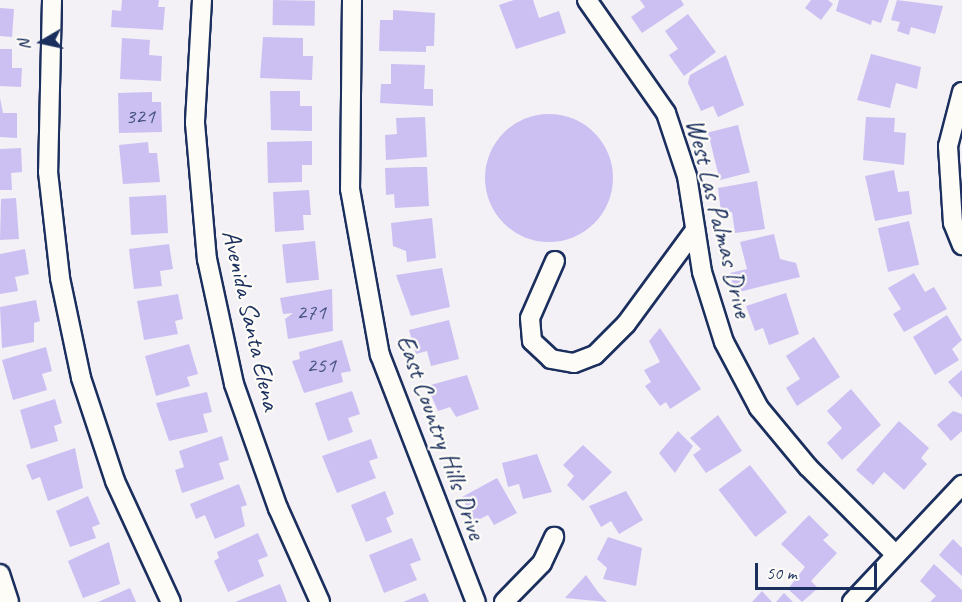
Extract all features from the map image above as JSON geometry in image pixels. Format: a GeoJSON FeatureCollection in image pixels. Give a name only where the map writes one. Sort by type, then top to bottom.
{"type":"FeatureCollection","features":[{"type":"Feature","properties":{"kind":"street"},"geometry":{"type":"LineString","coordinates":[[52,0],[48,172],[60,278],[81,378],[115,481],[171,602]]}},
{"type":"Feature","properties":{"kind":"street","name":"Avenida Santa Elena"},"geometry":{"type":"LineString","coordinates":[[202,0],[195,123],[207,259],[234,384],[278,508],[320,602]]}},
{"type":"Feature","properties":{"kind":"street","name":"East Country Hills Drive"},"geometry":{"type":"LineString","coordinates":[[352,0],[350,189],[380,355],[476,602]]}},
{"type":"Feature","properties":{"kind":"street","name":"West Las Palmas Drive"},"geometry":{"type":"LineString","coordinates":[[587,0],[666,113],[687,176],[695,230],[724,342],[759,408],[808,467],[896,555]]}},
{"type":"Feature","properties":{"kind":"street"},"geometry":{"type":"LineString","coordinates":[[962,92],[948,146],[953,223],[962,245]]}},
{"type":"Feature","properties":{"kind":"street"},"geometry":{"type":"LineString","coordinates":[[555,261],[530,318],[532,341],[551,359],[574,363],[595,356],[626,324],[695,230]]}},
{"type":"Feature","properties":{"kind":"street"},"geometry":{"type":"LineString","coordinates":[[852,602],[962,485]]}},
{"type":"Feature","properties":{"kind":"street"},"geometry":{"type":"LineString","coordinates":[[504,602],[542,563],[554,537]]}},
{"type":"Feature","properties":{"kind":"street"},"geometry":{"type":"LineString","coordinates":[[0,574],[9,602]]}},
{"type":"Feature","properties":{"kind":"building"},"geometry":{"type":"Polygon","coordinates":[[[122,0],[159,0],[158,7],[165,7],[163,30],[111,27],[112,10],[121,11],[122,0]]]}},
{"type":"Feature","properties":{"kind":"building"},"geometry":{"type":"Polygon","coordinates":[[[273,0],[315,1],[315,26],[273,25],[273,0]]]}},
{"type":"Feature","properties":{"kind":"building"},"geometry":{"type":"Polygon","coordinates":[[[514,0],[533,0],[539,18],[559,11],[566,33],[516,49],[499,5],[514,0]]]}},
{"type":"Feature","properties":{"kind":"building"},"geometry":{"type":"Polygon","coordinates":[[[640,0],[681,0],[684,5],[642,33],[631,17],[645,7],[640,0]]]}},
{"type":"Feature","properties":{"kind":"building"},"geometry":{"type":"Polygon","coordinates":[[[811,0],[828,0],[833,4],[821,20],[805,8],[811,0]]]}},
{"type":"Feature","properties":{"kind":"building"},"geometry":{"type":"Polygon","coordinates":[[[839,0],[889,0],[881,23],[872,20],[871,25],[836,11],[839,0]]]}},
{"type":"Feature","properties":{"kind":"building"},"geometry":{"type":"Polygon","coordinates":[[[897,0],[943,6],[935,34],[911,27],[909,35],[897,31],[900,22],[891,20],[897,0]]]}},
{"type":"Feature","properties":{"kind":"building"},"geometry":{"type":"Polygon","coordinates":[[[0,8],[14,9],[12,37],[0,36],[0,8]]]}},
{"type":"Feature","properties":{"kind":"building"},"geometry":{"type":"Polygon","coordinates":[[[393,10],[435,13],[434,46],[426,46],[426,52],[379,51],[380,20],[393,20],[393,10]]]}},
{"type":"Feature","properties":{"kind":"building"},"geometry":{"type":"Polygon","coordinates":[[[688,14],[716,52],[684,76],[669,55],[678,49],[665,31],[688,14]]]}},
{"type":"Feature","properties":{"kind":"building"},"geometry":{"type":"Polygon","coordinates":[[[263,37],[303,38],[303,56],[313,56],[312,80],[260,78],[263,37]]]}},
{"type":"Feature","properties":{"kind":"building"},"geometry":{"type":"Polygon","coordinates":[[[122,38],[150,40],[149,55],[162,56],[161,81],[120,79],[122,38]]]}},
{"type":"Feature","properties":{"kind":"building"},"geometry":{"type":"Polygon","coordinates":[[[0,49],[12,49],[12,68],[22,68],[21,87],[0,86],[0,49]]]}},
{"type":"Feature","properties":{"kind":"building"},"geometry":{"type":"Polygon","coordinates":[[[871,54],[921,67],[917,89],[896,83],[890,108],[857,100],[871,54]]]}},
{"type":"Feature","properties":{"kind":"building"},"geometry":{"type":"Polygon","coordinates":[[[726,55],[744,105],[718,117],[713,106],[701,111],[688,83],[690,75],[726,55]]]}},
{"type":"Feature","properties":{"kind":"building"},"geometry":{"type":"Polygon","coordinates":[[[391,64],[425,65],[424,89],[433,89],[433,106],[380,103],[381,84],[391,84],[391,64]]]}},
{"type":"Feature","properties":{"kind":"building"},"geometry":{"type":"Polygon","coordinates":[[[270,91],[300,91],[300,106],[312,106],[312,131],[271,130],[270,91]]]}},
{"type":"Feature","properties":{"kind":"building"},"geometry":{"type":"Polygon","coordinates":[[[152,92],[152,102],[161,102],[162,132],[119,133],[118,93],[152,92]]]}},
{"type":"Feature","properties":{"kind":"building"},"geometry":{"type":"Polygon","coordinates":[[[0,98],[3,113],[17,113],[17,138],[0,137],[0,98]]]}},
{"type":"Feature","properties":{"kind":"building"},"geometry":{"type":"Polygon","coordinates":[[[549,114],[573,119],[594,133],[608,154],[613,178],[608,202],[594,223],[573,237],[549,242],[525,237],[504,223],[490,202],[485,178],[490,154],[504,133],[525,119],[549,114]]]}},
{"type":"Feature","properties":{"kind":"building"},"geometry":{"type":"Polygon","coordinates":[[[425,117],[427,157],[386,160],[385,135],[397,134],[396,118],[425,117]]]}},
{"type":"Feature","properties":{"kind":"building"},"geometry":{"type":"Polygon","coordinates":[[[866,117],[895,118],[894,132],[906,133],[904,165],[863,160],[866,117]]]}},
{"type":"Feature","properties":{"kind":"building"},"geometry":{"type":"Polygon","coordinates":[[[738,125],[750,173],[720,180],[708,132],[738,125]]]}},
{"type":"Feature","properties":{"kind":"building"},"geometry":{"type":"Polygon","coordinates":[[[312,141],[312,165],[302,165],[302,182],[268,183],[267,142],[312,141]]]}},
{"type":"Feature","properties":{"kind":"building"},"geometry":{"type":"Polygon","coordinates":[[[148,142],[149,153],[157,153],[160,182],[123,184],[119,145],[148,142]]]}},
{"type":"Feature","properties":{"kind":"building"},"geometry":{"type":"Polygon","coordinates":[[[21,148],[22,172],[11,173],[12,190],[0,190],[0,149],[21,148]]]}},
{"type":"Feature","properties":{"kind":"building"},"geometry":{"type":"Polygon","coordinates":[[[427,167],[429,206],[395,208],[394,194],[386,195],[385,168],[427,167]]]}},
{"type":"Feature","properties":{"kind":"building"},"geometry":{"type":"Polygon","coordinates":[[[894,170],[898,192],[909,191],[912,214],[875,221],[865,176],[894,170]]]}},
{"type":"Feature","properties":{"kind":"building"},"geometry":{"type":"Polygon","coordinates":[[[757,181],[765,229],[735,233],[732,212],[721,212],[718,188],[757,181]]]}},
{"type":"Feature","properties":{"kind":"building"},"geometry":{"type":"Polygon","coordinates":[[[309,190],[311,215],[303,215],[304,230],[275,232],[273,192],[309,190]]]}},
{"type":"Feature","properties":{"kind":"building"},"geometry":{"type":"Polygon","coordinates":[[[166,195],[168,233],[131,235],[129,197],[166,195]]]}},
{"type":"Feature","properties":{"kind":"building"},"geometry":{"type":"Polygon","coordinates":[[[16,198],[19,239],[0,240],[1,199],[16,198]]]}},
{"type":"Feature","properties":{"kind":"building"},"geometry":{"type":"Polygon","coordinates":[[[432,218],[436,258],[407,262],[406,251],[393,246],[391,223],[432,218]]]}},
{"type":"Feature","properties":{"kind":"building"},"geometry":{"type":"Polygon","coordinates":[[[909,221],[919,265],[888,272],[878,228],[909,221]]]}},
{"type":"Feature","properties":{"kind":"building"},"geometry":{"type":"Polygon","coordinates":[[[774,234],[780,259],[796,263],[800,277],[735,293],[730,273],[747,269],[740,242],[774,234]]]}},
{"type":"Feature","properties":{"kind":"building"},"geometry":{"type":"Polygon","coordinates":[[[315,241],[319,280],[286,283],[282,244],[315,241]]]}},
{"type":"Feature","properties":{"kind":"building"},"geometry":{"type":"Polygon","coordinates":[[[169,244],[173,269],[160,271],[162,286],[134,289],[129,249],[169,244]]]}},
{"type":"Feature","properties":{"kind":"building"},"geometry":{"type":"Polygon","coordinates":[[[25,249],[29,274],[15,277],[18,291],[0,294],[0,254],[25,249]]]}},
{"type":"Feature","properties":{"kind":"building"},"geometry":{"type":"Polygon","coordinates":[[[442,268],[450,307],[411,316],[396,275],[442,268]]]}},
{"type":"Feature","properties":{"kind":"building"},"geometry":{"type":"Polygon","coordinates":[[[914,273],[925,292],[934,287],[947,309],[904,332],[893,314],[901,309],[888,288],[914,273]]]}},
{"type":"Feature","properties":{"kind":"building"},"geometry":{"type":"Polygon","coordinates":[[[332,289],[333,331],[288,339],[285,319],[293,313],[283,314],[280,298],[332,289]]]}},
{"type":"Feature","properties":{"kind":"building"},"geometry":{"type":"Polygon","coordinates":[[[786,293],[799,334],[769,345],[763,328],[755,331],[746,306],[786,293]]]}},
{"type":"Feature","properties":{"kind":"building"},"geometry":{"type":"Polygon","coordinates":[[[178,294],[183,319],[175,321],[178,334],[144,340],[137,301],[178,294]]]}},
{"type":"Feature","properties":{"kind":"building"},"geometry":{"type":"Polygon","coordinates":[[[36,300],[40,321],[34,323],[34,342],[2,348],[0,307],[36,300]]]}},
{"type":"Feature","properties":{"kind":"building"},"geometry":{"type":"Polygon","coordinates":[[[947,315],[962,340],[952,349],[959,360],[935,375],[913,337],[947,315]]]}},
{"type":"Feature","properties":{"kind":"building"},"geometry":{"type":"Polygon","coordinates":[[[449,320],[459,359],[431,366],[427,351],[416,354],[409,330],[449,320]]]}},
{"type":"Feature","properties":{"kind":"building"},"geometry":{"type":"Polygon","coordinates":[[[660,328],[701,389],[670,409],[666,402],[660,406],[645,386],[651,382],[644,370],[660,362],[649,341],[660,328]]]}},
{"type":"Feature","properties":{"kind":"building"},"geometry":{"type":"Polygon","coordinates":[[[814,337],[840,377],[797,406],[786,388],[800,379],[786,356],[814,337]]]}},
{"type":"Feature","properties":{"kind":"building"},"geometry":{"type":"Polygon","coordinates":[[[342,340],[351,371],[341,373],[343,382],[304,393],[292,361],[300,359],[299,352],[342,340]]]}},
{"type":"Feature","properties":{"kind":"building"},"geometry":{"type":"Polygon","coordinates":[[[189,344],[198,374],[187,377],[190,386],[156,396],[145,356],[189,344]]]}},
{"type":"Feature","properties":{"kind":"building"},"geometry":{"type":"Polygon","coordinates":[[[46,347],[52,371],[42,374],[47,390],[13,400],[2,360],[46,347]]]}},
{"type":"Feature","properties":{"kind":"building"},"geometry":{"type":"Polygon","coordinates":[[[962,370],[962,398],[948,382],[962,370]]]}},
{"type":"Feature","properties":{"kind":"building"},"geometry":{"type":"Polygon","coordinates":[[[467,375],[479,409],[456,417],[450,407],[438,411],[427,386],[467,375]]]}},
{"type":"Feature","properties":{"kind":"building"},"geometry":{"type":"Polygon","coordinates":[[[851,389],[881,425],[842,460],[827,443],[842,428],[827,411],[851,389]]]}},
{"type":"Feature","properties":{"kind":"building"},"geometry":{"type":"Polygon","coordinates":[[[352,391],[360,414],[348,418],[353,432],[328,441],[315,403],[352,391]]]}},
{"type":"Feature","properties":{"kind":"building"},"geometry":{"type":"Polygon","coordinates":[[[207,392],[212,412],[203,414],[208,432],[169,441],[156,403],[207,392]]]}},
{"type":"Feature","properties":{"kind":"building"},"geometry":{"type":"Polygon","coordinates":[[[55,399],[62,423],[54,426],[58,441],[31,449],[20,410],[55,399]]]}},
{"type":"Feature","properties":{"kind":"building"},"geometry":{"type":"Polygon","coordinates":[[[953,411],[962,414],[962,431],[951,441],[937,425],[953,411]]]}},
{"type":"Feature","properties":{"kind":"building"},"geometry":{"type":"Polygon","coordinates":[[[718,415],[742,451],[706,473],[693,455],[701,449],[690,438],[718,415]]]}},
{"type":"Feature","properties":{"kind":"building"},"geometry":{"type":"Polygon","coordinates":[[[899,421],[929,448],[921,458],[927,464],[904,490],[884,472],[873,485],[856,470],[899,421]]]}},
{"type":"Feature","properties":{"kind":"building"},"geometry":{"type":"Polygon","coordinates":[[[678,431],[693,446],[675,473],[659,453],[678,431]]]}},
{"type":"Feature","properties":{"kind":"building"},"geometry":{"type":"Polygon","coordinates":[[[222,436],[229,460],[219,463],[224,479],[182,493],[175,470],[184,467],[179,451],[222,436]]]}},
{"type":"Feature","properties":{"kind":"building"},"geometry":{"type":"Polygon","coordinates":[[[371,439],[378,458],[369,461],[376,478],[337,493],[322,456],[371,439]]]}},
{"type":"Feature","properties":{"kind":"building"},"geometry":{"type":"Polygon","coordinates":[[[583,445],[612,472],[583,501],[567,485],[574,476],[563,465],[583,445]]]}},
{"type":"Feature","properties":{"kind":"building"},"geometry":{"type":"Polygon","coordinates":[[[75,448],[83,488],[48,501],[40,477],[32,480],[26,465],[75,448]]]}},
{"type":"Feature","properties":{"kind":"building"},"geometry":{"type":"Polygon","coordinates":[[[537,454],[552,492],[523,499],[519,484],[508,487],[502,463],[537,454]]]}},
{"type":"Feature","properties":{"kind":"building"},"geometry":{"type":"Polygon","coordinates":[[[750,465],[787,512],[755,537],[718,490],[750,465]]]}},
{"type":"Feature","properties":{"kind":"building"},"geometry":{"type":"Polygon","coordinates":[[[497,478],[517,513],[494,525],[488,515],[474,522],[462,497],[497,478]]]}},
{"type":"Feature","properties":{"kind":"building"},"geometry":{"type":"Polygon","coordinates":[[[239,484],[247,505],[241,507],[245,526],[215,539],[205,515],[196,519],[190,504],[239,484]]]}},
{"type":"Feature","properties":{"kind":"building"},"geometry":{"type":"Polygon","coordinates":[[[385,491],[394,514],[386,518],[392,532],[366,542],[351,505],[385,491]]]}},
{"type":"Feature","properties":{"kind":"building"},"geometry":{"type":"Polygon","coordinates":[[[626,491],[643,520],[619,534],[611,521],[601,527],[589,506],[626,491]]]}},
{"type":"Feature","properties":{"kind":"building"},"geometry":{"type":"Polygon","coordinates":[[[88,496],[100,524],[92,527],[96,538],[70,547],[56,511],[88,496]]]}},
{"type":"Feature","properties":{"kind":"building"},"geometry":{"type":"Polygon","coordinates":[[[809,515],[829,535],[823,540],[837,553],[811,581],[818,588],[802,602],[788,589],[805,567],[781,544],[809,515]]]}},
{"type":"Feature","properties":{"kind":"building"},"geometry":{"type":"Polygon","coordinates":[[[258,533],[268,556],[258,560],[264,576],[228,592],[214,561],[219,558],[217,552],[258,533]]]}},
{"type":"Feature","properties":{"kind":"building"},"geometry":{"type":"Polygon","coordinates":[[[608,537],[642,548],[636,586],[603,579],[607,568],[597,559],[608,537]]]}},
{"type":"Feature","properties":{"kind":"building"},"geometry":{"type":"Polygon","coordinates":[[[412,538],[421,560],[410,564],[417,580],[384,593],[369,555],[412,538]]]}},
{"type":"Feature","properties":{"kind":"building"},"geometry":{"type":"Polygon","coordinates":[[[953,539],[962,548],[962,576],[939,555],[953,539]]]}},
{"type":"Feature","properties":{"kind":"building"},"geometry":{"type":"Polygon","coordinates":[[[109,542],[120,584],[83,598],[68,561],[109,542]]]}},
{"type":"Feature","properties":{"kind":"building"},"geometry":{"type":"Polygon","coordinates":[[[934,564],[962,590],[962,602],[930,602],[936,596],[920,581],[934,564]]]}},
{"type":"Feature","properties":{"kind":"building"},"geometry":{"type":"Polygon","coordinates":[[[586,575],[598,592],[607,602],[565,598],[586,575]]]}},
{"type":"Feature","properties":{"kind":"building"},"geometry":{"type":"Polygon","coordinates":[[[280,584],[287,602],[235,602],[280,584]]]}},
{"type":"Feature","properties":{"kind":"building"},"geometry":{"type":"Polygon","coordinates":[[[130,588],[136,602],[98,602],[130,588]]]}},
{"type":"Feature","properties":{"kind":"building"},"geometry":{"type":"Polygon","coordinates":[[[762,591],[772,602],[752,602],[762,591]]]}},
{"type":"Feature","properties":{"kind":"building"},"geometry":{"type":"Polygon","coordinates":[[[425,593],[429,602],[403,602],[425,593]]]}},
{"type":"Feature","properties":{"kind":"building"},"geometry":{"type":"Polygon","coordinates":[[[784,593],[793,602],[776,602],[784,593]]]}}]}
